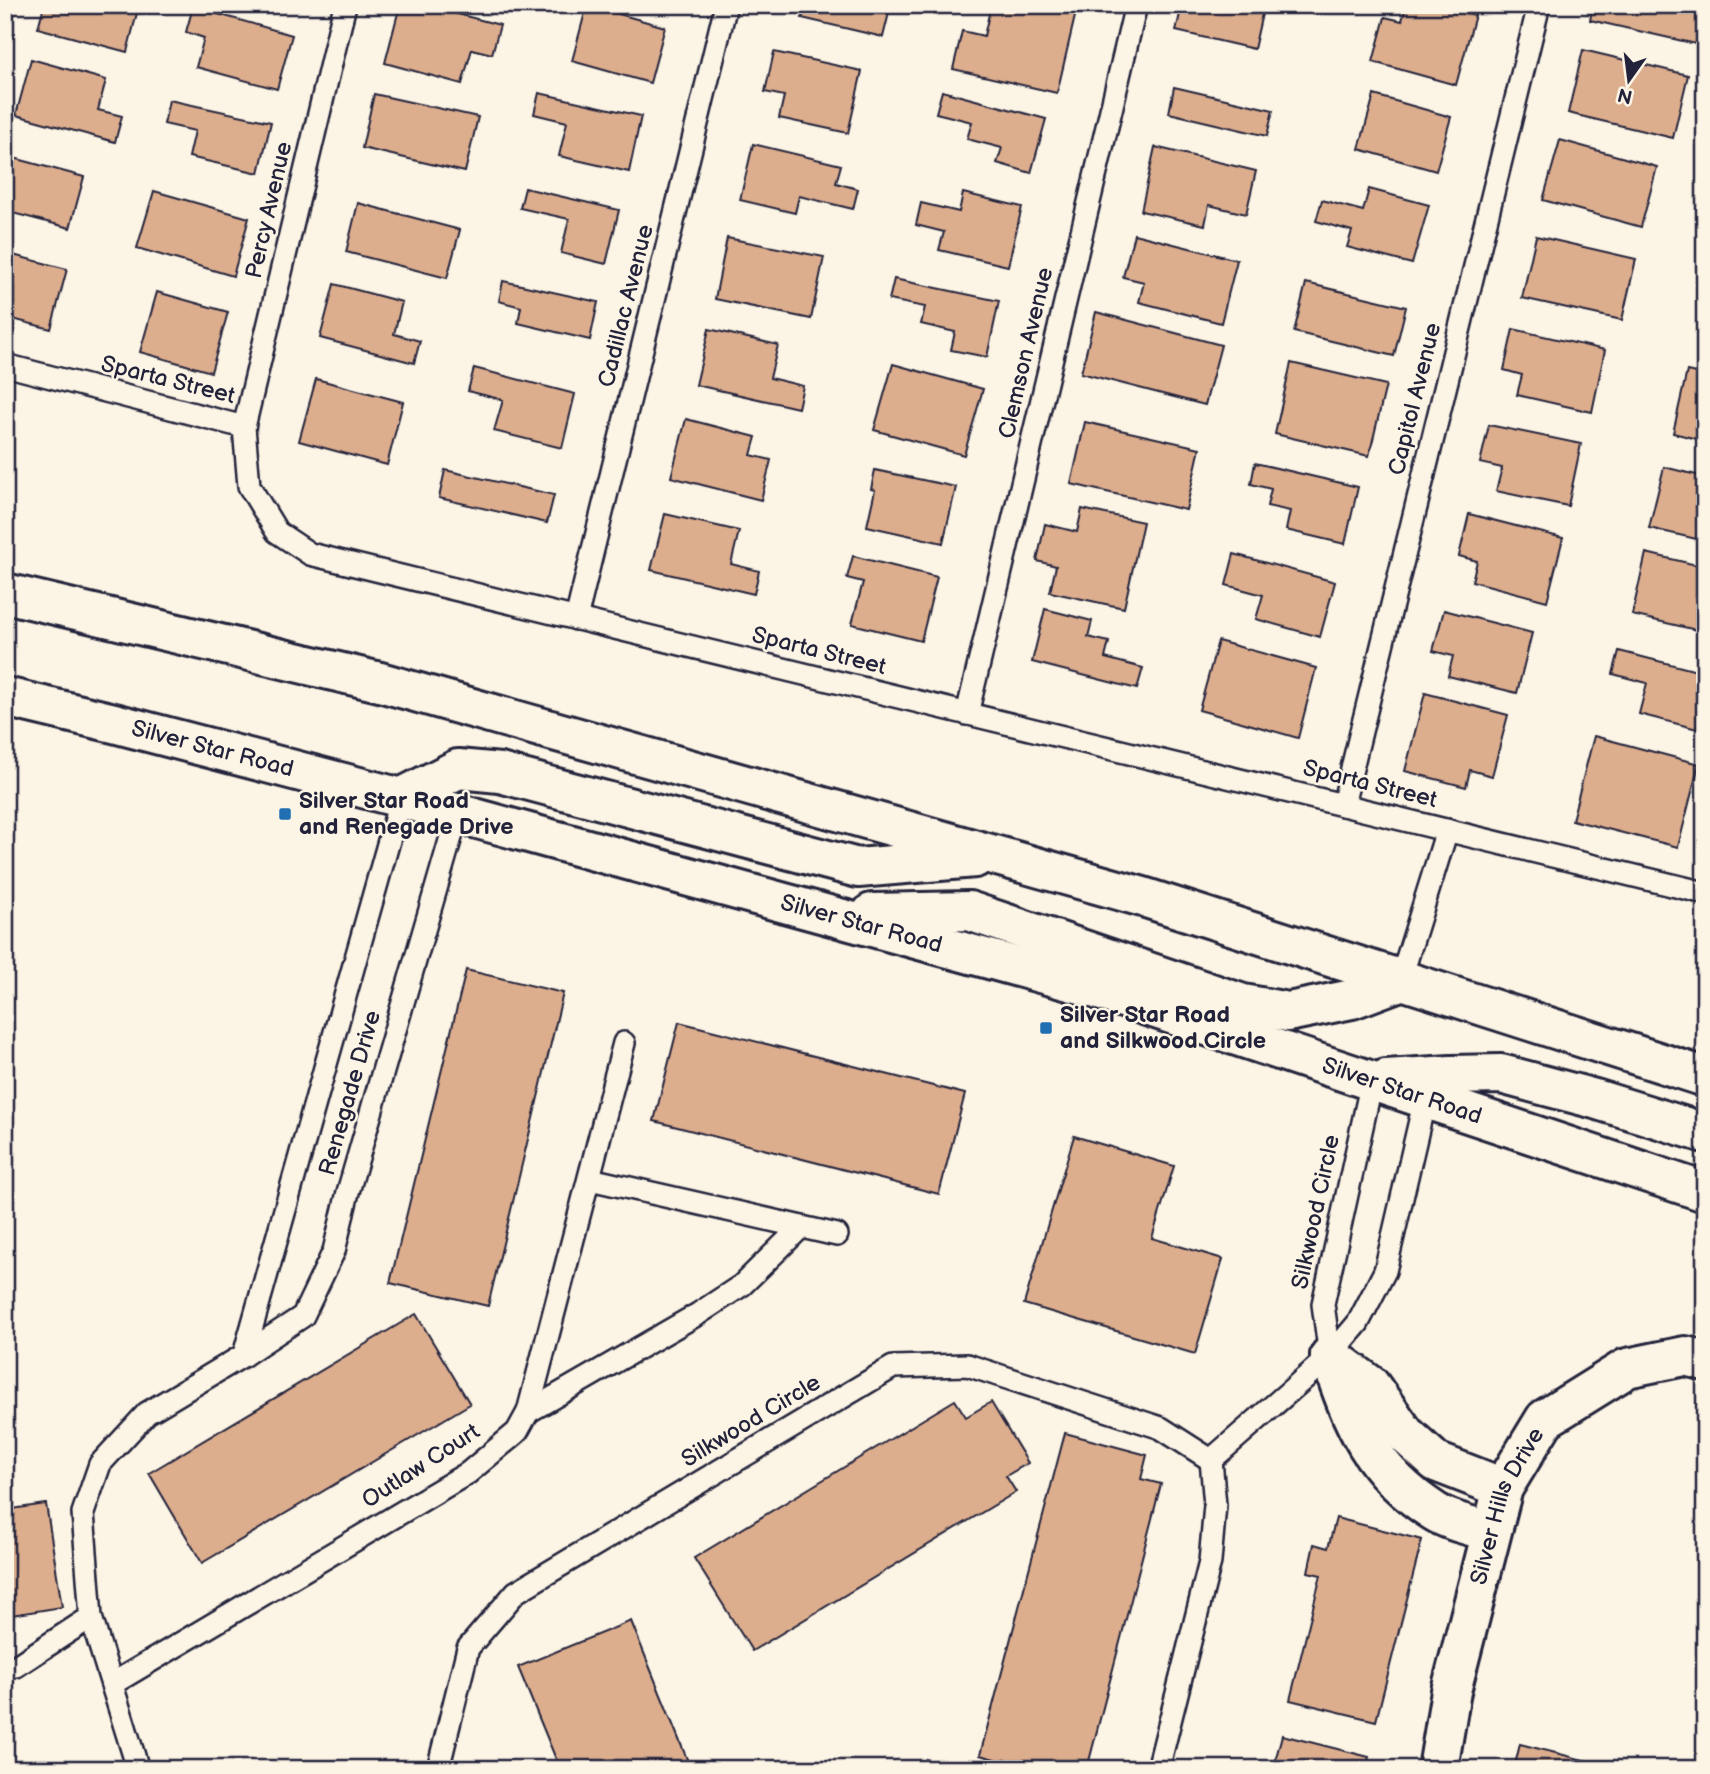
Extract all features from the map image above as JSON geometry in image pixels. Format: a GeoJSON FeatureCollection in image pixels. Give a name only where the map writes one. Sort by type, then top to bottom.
{"type":"FeatureCollection","features":[{"type":"Feature","properties":{"kind":"main road"},"geometry":{"type":"LineString","coordinates":[[5,593],[380,682],[1143,897],[1705,1077]]}},
{"type":"Feature","properties":{"kind":"main road","name":"Silver Star Road"},"geometry":{"type":"LineString","coordinates":[[5,697],[401,797],[1084,985],[1705,1192]]}},
{"type":"Feature","properties":{"kind":"main road"},"geometry":{"type":"LineString","coordinates":[[401,797],[458,769],[500,773],[858,868],[998,856]]}},
{"type":"Feature","properties":{"kind":"main road"},"geometry":{"type":"LineString","coordinates":[[831,914],[969,911],[1243,1004],[1288,1012],[1352,999],[1400,981]]}},
{"type":"Feature","properties":{"kind":"main road"},"geometry":{"type":"LineString","coordinates":[[1371,1081],[1501,1074],[1595,1099],[1705,1133]]}},
{"type":"Feature","properties":{"kind":"main road"},"geometry":{"type":"LineString","coordinates":[[1330,1356],[1370,1385],[1405,1434],[1436,1462],[1503,1488]]}},
{"type":"Feature","properties":{"kind":"main road"},"geometry":{"type":"LineString","coordinates":[[1330,1356],[1345,1403],[1367,1446],[1390,1478],[1437,1513],[1491,1532]]}},
{"type":"Feature","properties":{"kind":"main road","name":"Silver Hills Drive"},"geometry":{"type":"LineString","coordinates":[[1438,1769],[1451,1691],[1503,1488],[1545,1419],[1627,1368],[1685,1356],[1705,1361]]}},
{"type":"Feature","properties":{"kind":"lane","name":"Percy Avenue"},"geometry":{"type":"LineString","coordinates":[[244,427],[345,5]]}},
{"type":"Feature","properties":{"kind":"lane","name":"Cadillac Avenue"},"geometry":{"type":"LineString","coordinates":[[576,619],[726,5]]}},
{"type":"Feature","properties":{"kind":"lane","name":"Clemson Avenue"},"geometry":{"type":"LineString","coordinates":[[967,714],[1136,5]]}},
{"type":"Feature","properties":{"kind":"lane","name":"Capitol Avenue"},"geometry":{"type":"LineString","coordinates":[[1343,805],[1539,5]]}},
{"type":"Feature","properties":{"kind":"lane","name":"Sparta Street"},"geometry":{"type":"LineString","coordinates":[[5,365],[244,427],[249,486],[277,532],[310,554],[1705,893]]}},
{"type":"Feature","properties":{"kind":"lane","name":"Renegade Drive"},"geometry":{"type":"LineString","coordinates":[[244,1355],[401,797]]}},
{"type":"Feature","properties":{"kind":"lane","name":"Renegade Drive"},"geometry":{"type":"LineString","coordinates":[[138,1769],[91,1617],[83,1513],[100,1464],[147,1413],[303,1316],[334,1251],[348,1192],[457,813]]}},
{"type":"Feature","properties":{"kind":"lane"},"geometry":{"type":"LineString","coordinates":[[1400,981],[1447,830]]}},
{"type":"Feature","properties":{"kind":"lane","name":"Outlaw Court"},"geometry":{"type":"LineString","coordinates":[[112,1684],[468,1473],[517,1432],[528,1412],[624,1042]]}},
{"type":"Feature","properties":{"kind":"lane","name":"Silkwood Circle"},"geometry":{"type":"LineString","coordinates":[[1330,1356],[1323,1304],[1371,1081]]}},
{"type":"Feature","properties":{"kind":"lane"},"geometry":{"type":"LineString","coordinates":[[1158,1769],[1210,1562],[1215,1505],[1211,1460],[1330,1356],[1358,1323],[1385,1271],[1425,1099]]}},
{"type":"Feature","properties":{"kind":"lane"},"geometry":{"type":"LineString","coordinates":[[590,1179],[837,1235]]}},
{"type":"Feature","properties":{"kind":"lane"},"geometry":{"type":"LineString","coordinates":[[528,1412],[698,1314],[741,1285],[801,1227]]}},
{"type":"Feature","properties":{"kind":"lane","name":"Silkwood Circle"},"geometry":{"type":"LineString","coordinates":[[438,1769],[468,1648],[516,1592],[893,1367],[967,1365],[1161,1428],[1211,1460]]}},
{"type":"Feature","properties":{"kind":"lane"},"geometry":{"type":"LineString","coordinates":[[5,1668],[16,1666],[91,1617]]}},
{"type":"Feature","properties":{"kind":"building"},"geometry":{"type":"Polygon","coordinates":[[[44,5],[139,5],[127,52],[38,28],[44,5]]]}},
{"type":"Feature","properties":{"kind":"building"},"geometry":{"type":"Polygon","coordinates":[[[400,5],[423,5],[500,25],[492,54],[472,49],[462,84],[385,63],[400,5]]]}},
{"type":"Feature","properties":{"kind":"building"},"geometry":{"type":"Polygon","coordinates":[[[587,5],[665,27],[650,83],[572,61],[587,5]]]}},
{"type":"Feature","properties":{"kind":"building"},"geometry":{"type":"Polygon","coordinates":[[[806,5],[891,5],[883,37],[802,18],[806,5]]]}},
{"type":"Feature","properties":{"kind":"building"},"geometry":{"type":"Polygon","coordinates":[[[991,5],[1046,5],[1076,12],[1057,93],[953,69],[962,31],[984,36],[991,5]]]}},
{"type":"Feature","properties":{"kind":"building"},"geometry":{"type":"Polygon","coordinates":[[[1182,5],[1264,5],[1254,49],[1176,31],[1182,5]]]}},
{"type":"Feature","properties":{"kind":"building"},"geometry":{"type":"Polygon","coordinates":[[[1406,5],[1438,5],[1475,15],[1456,85],[1373,62],[1385,17],[1402,21],[1406,5]]]}},
{"type":"Feature","properties":{"kind":"building"},"geometry":{"type":"Polygon","coordinates":[[[1593,5],[1705,5],[1696,44],[1590,20],[1593,5]]]}},
{"type":"Feature","properties":{"kind":"building"},"geometry":{"type":"Polygon","coordinates":[[[193,7],[292,35],[277,89],[196,67],[204,38],[186,32],[193,7]]]}},
{"type":"Feature","properties":{"kind":"building"},"geometry":{"type":"Polygon","coordinates":[[[1583,50],[1688,75],[1673,138],[1568,113],[1583,50]]]}},
{"type":"Feature","properties":{"kind":"building"},"geometry":{"type":"Polygon","coordinates":[[[774,52],[862,71],[848,133],[779,118],[784,96],[765,92],[774,52]]]}},
{"type":"Feature","properties":{"kind":"building"},"geometry":{"type":"Polygon","coordinates":[[[31,59],[106,80],[98,110],[122,116],[115,142],[16,115],[31,59]]]}},
{"type":"Feature","properties":{"kind":"building"},"geometry":{"type":"Polygon","coordinates":[[[1174,87],[1273,110],[1267,136],[1169,113],[1174,87]]]}},
{"type":"Feature","properties":{"kind":"building"},"geometry":{"type":"Polygon","coordinates":[[[942,91],[1046,119],[1031,173],[997,163],[1002,148],[967,139],[972,122],[936,113],[942,91]]]}},
{"type":"Feature","properties":{"kind":"building"},"geometry":{"type":"Polygon","coordinates":[[[539,93],[641,116],[629,172],[559,156],[567,122],[534,114],[539,93]]]}},
{"type":"Feature","properties":{"kind":"building"},"geometry":{"type":"Polygon","coordinates":[[[374,94],[478,117],[465,172],[362,148],[374,94]]]}},
{"type":"Feature","properties":{"kind":"building"},"geometry":{"type":"Polygon","coordinates":[[[1374,95],[1451,117],[1436,171],[1359,149],[1374,95]]]}},
{"type":"Feature","properties":{"kind":"building"},"geometry":{"type":"Polygon","coordinates":[[[169,100],[271,122],[259,173],[189,157],[195,131],[164,124],[169,100]]]}},
{"type":"Feature","properties":{"kind":"building"},"geometry":{"type":"Polygon","coordinates":[[[1560,140],[1657,167],[1641,227],[1543,200],[1560,140]]]}},
{"type":"Feature","properties":{"kind":"building"},"geometry":{"type":"Polygon","coordinates":[[[753,144],[841,165],[836,183],[858,189],[853,209],[799,196],[795,213],[740,200],[753,144]]]}},
{"type":"Feature","properties":{"kind":"building"},"geometry":{"type":"Polygon","coordinates":[[[1155,147],[1256,171],[1246,214],[1209,205],[1205,225],[1141,211],[1155,147]]]}},
{"type":"Feature","properties":{"kind":"building"},"geometry":{"type":"Polygon","coordinates":[[[10,157],[84,177],[70,228],[5,211],[5,174],[10,157]]]}},
{"type":"Feature","properties":{"kind":"building"},"geometry":{"type":"Polygon","coordinates":[[[525,188],[619,210],[606,264],[561,253],[569,219],[520,208],[525,188]]]}},
{"type":"Feature","properties":{"kind":"building"},"geometry":{"type":"Polygon","coordinates":[[[1369,189],[1429,205],[1412,264],[1347,247],[1352,231],[1316,221],[1322,200],[1363,211],[1369,189]]]}},
{"type":"Feature","properties":{"kind":"building"},"geometry":{"type":"Polygon","coordinates":[[[154,191],[249,218],[233,276],[137,248],[154,191]]]}},
{"type":"Feature","properties":{"kind":"building"},"geometry":{"type":"Polygon","coordinates":[[[963,193],[1022,207],[1008,266],[939,250],[944,232],[916,225],[921,203],[959,212],[963,193]]]}},
{"type":"Feature","properties":{"kind":"building"},"geometry":{"type":"Polygon","coordinates":[[[358,203],[460,230],[447,278],[346,252],[358,203]]]}},
{"type":"Feature","properties":{"kind":"building"},"geometry":{"type":"Polygon","coordinates":[[[1134,234],[1237,260],[1221,323],[1139,302],[1144,282],[1123,277],[1134,234]]]}},
{"type":"Feature","properties":{"kind":"building"},"geometry":{"type":"Polygon","coordinates":[[[1536,236],[1636,259],[1622,320],[1522,298],[1536,236]]]}},
{"type":"Feature","properties":{"kind":"building"},"geometry":{"type":"Polygon","coordinates":[[[727,238],[824,257],[811,319],[715,299],[727,238]]]}},
{"type":"Feature","properties":{"kind":"building"},"geometry":{"type":"Polygon","coordinates":[[[5,253],[67,269],[51,329],[5,317],[5,253]]]}},
{"type":"Feature","properties":{"kind":"building"},"geometry":{"type":"Polygon","coordinates":[[[894,279],[999,301],[987,357],[951,350],[955,332],[921,324],[925,307],[889,300],[894,279]]]}},
{"type":"Feature","properties":{"kind":"building"},"geometry":{"type":"Polygon","coordinates":[[[503,281],[598,302],[590,340],[518,323],[521,307],[499,301],[503,281]]]}},
{"type":"Feature","properties":{"kind":"building"},"geometry":{"type":"Polygon","coordinates":[[[1306,283],[1406,307],[1394,356],[1294,332],[1306,283]]]}},
{"type":"Feature","properties":{"kind":"building"},"geometry":{"type":"Polygon","coordinates":[[[334,284],[402,302],[394,334],[420,341],[414,363],[320,338],[334,284]]]}},
{"type":"Feature","properties":{"kind":"building"},"geometry":{"type":"Polygon","coordinates":[[[157,292],[228,312],[211,372],[140,352],[157,292]]]}},
{"type":"Feature","properties":{"kind":"building"},"geometry":{"type":"Polygon","coordinates":[[[1096,312],[1221,345],[1205,405],[1081,373],[1096,312]]]}},
{"type":"Feature","properties":{"kind":"building"},"geometry":{"type":"Polygon","coordinates":[[[709,329],[778,345],[770,378],[803,386],[798,408],[696,385],[709,329]]]}},
{"type":"Feature","properties":{"kind":"building"},"geometry":{"type":"Polygon","coordinates":[[[1513,329],[1605,350],[1592,412],[1517,395],[1522,375],[1504,370],[1513,329]]]}},
{"type":"Feature","properties":{"kind":"building"},"geometry":{"type":"Polygon","coordinates":[[[1291,363],[1386,385],[1369,456],[1275,434],[1291,363]]]}},
{"type":"Feature","properties":{"kind":"building"},"geometry":{"type":"Polygon","coordinates":[[[893,364],[983,389],[964,455],[874,430],[893,364]]]}},
{"type":"Feature","properties":{"kind":"building"},"geometry":{"type":"Polygon","coordinates":[[[474,368],[575,394],[562,448],[494,431],[503,400],[468,391],[474,368]]]}},
{"type":"Feature","properties":{"kind":"building"},"geometry":{"type":"Polygon","coordinates":[[[1687,371],[1705,375],[1705,441],[1673,433],[1687,371]]]}},
{"type":"Feature","properties":{"kind":"building"},"geometry":{"type":"Polygon","coordinates":[[[316,379],[403,402],[387,465],[299,441],[316,379]]]}},
{"type":"Feature","properties":{"kind":"building"},"geometry":{"type":"Polygon","coordinates":[[[686,419],[756,437],[751,455],[771,460],[761,500],[671,477],[686,419]]]}},
{"type":"Feature","properties":{"kind":"building"},"geometry":{"type":"Polygon","coordinates":[[[1085,422],[1200,448],[1186,510],[1071,484],[1085,422]]]}},
{"type":"Feature","properties":{"kind":"building"},"geometry":{"type":"Polygon","coordinates":[[[1489,425],[1581,444],[1568,506],[1496,491],[1502,468],[1480,463],[1489,425]]]}},
{"type":"Feature","properties":{"kind":"building"},"geometry":{"type":"Polygon","coordinates":[[[1255,463],[1358,487],[1345,544],[1286,530],[1290,511],[1267,506],[1271,489],[1251,484],[1255,463]]]}},
{"type":"Feature","properties":{"kind":"building"},"geometry":{"type":"Polygon","coordinates":[[[1664,467],[1705,477],[1705,541],[1649,528],[1664,467]]]}},
{"type":"Feature","properties":{"kind":"building"},"geometry":{"type":"Polygon","coordinates":[[[445,470],[554,495],[547,523],[439,498],[445,470]]]}},
{"type":"Feature","properties":{"kind":"building"},"geometry":{"type":"Polygon","coordinates":[[[875,470],[956,487],[943,543],[867,526],[875,490],[871,489],[875,470]]]}},
{"type":"Feature","properties":{"kind":"building"},"geometry":{"type":"Polygon","coordinates":[[[1082,509],[1143,522],[1124,608],[1050,592],[1056,566],[1037,561],[1045,524],[1077,532],[1082,509]]]}},
{"type":"Feature","properties":{"kind":"building"},"geometry":{"type":"Polygon","coordinates":[[[665,514],[739,531],[731,564],[759,571],[754,594],[651,570],[665,514]]]}},
{"type":"Feature","properties":{"kind":"building"},"geometry":{"type":"Polygon","coordinates":[[[1469,514],[1563,538],[1547,601],[1472,581],[1477,561],[1459,556],[1469,514]]]}},
{"type":"Feature","properties":{"kind":"building"},"geometry":{"type":"Polygon","coordinates":[[[1646,553],[1705,567],[1705,632],[1632,615],[1646,553]]]}},
{"type":"Feature","properties":{"kind":"building"},"geometry":{"type":"Polygon","coordinates":[[[1234,554],[1335,582],[1320,637],[1256,619],[1263,595],[1226,585],[1234,554]]]}},
{"type":"Feature","properties":{"kind":"building"},"geometry":{"type":"Polygon","coordinates":[[[853,556],[937,577],[921,641],[852,624],[863,582],[847,578],[853,556]]]}},
{"type":"Feature","properties":{"kind":"building"},"geometry":{"type":"Polygon","coordinates":[[[1045,609],[1092,621],[1088,637],[1109,642],[1105,658],[1143,668],[1137,689],[1032,662],[1045,609]]]}},
{"type":"Feature","properties":{"kind":"building"},"geometry":{"type":"Polygon","coordinates":[[[1444,610],[1532,633],[1517,693],[1448,676],[1453,656],[1433,651],[1444,610]]]}},
{"type":"Feature","properties":{"kind":"building"},"geometry":{"type":"Polygon","coordinates":[[[1218,641],[1316,668],[1298,738],[1199,710],[1218,641]]]}},
{"type":"Feature","properties":{"kind":"building"},"geometry":{"type":"Polygon","coordinates":[[[1619,651],[1705,673],[1705,731],[1639,714],[1647,683],[1613,674],[1619,651]]]}},
{"type":"Feature","properties":{"kind":"building"},"geometry":{"type":"Polygon","coordinates":[[[1425,693],[1508,715],[1492,776],[1470,770],[1466,787],[1405,771],[1425,693]]]}},
{"type":"Feature","properties":{"kind":"building"},"geometry":{"type":"Polygon","coordinates":[[[1594,736],[1699,764],[1678,847],[1572,820],[1594,736]]]}},
{"type":"Feature","properties":{"kind":"building"},"geometry":{"type":"Polygon","coordinates":[[[466,970],[563,993],[488,1306],[390,1283],[466,970]]]}},
{"type":"Feature","properties":{"kind":"building"},"geometry":{"type":"Polygon","coordinates":[[[679,1022],[965,1094],[939,1194],[654,1121],[679,1022]]]}},
{"type":"Feature","properties":{"kind":"building"},"geometry":{"type":"Polygon","coordinates":[[[1074,1136],[1174,1166],[1152,1238],[1223,1259],[1195,1354],[1024,1304],[1074,1136]]]}},
{"type":"Feature","properties":{"kind":"building"},"geometry":{"type":"Polygon","coordinates":[[[416,1314],[470,1404],[202,1563],[149,1473],[416,1314]]]}},
{"type":"Feature","properties":{"kind":"building"},"geometry":{"type":"Polygon","coordinates":[[[955,1400],[966,1417],[991,1402],[1028,1463],[1006,1476],[1016,1492],[752,1651],[694,1558],[955,1400]]]}},
{"type":"Feature","properties":{"kind":"building"},"geometry":{"type":"Polygon","coordinates":[[[1065,1433],[1147,1455],[1141,1479],[1161,1484],[1087,1769],[1031,1769],[980,1755],[1065,1433]]]}},
{"type":"Feature","properties":{"kind":"building"},"geometry":{"type":"Polygon","coordinates":[[[46,1504],[62,1607],[5,1616],[5,1510],[46,1504]]]}},
{"type":"Feature","properties":{"kind":"building"},"geometry":{"type":"Polygon","coordinates":[[[1336,1518],[1422,1540],[1376,1721],[1290,1700],[1321,1575],[1308,1572],[1314,1544],[1328,1548],[1336,1518]]]}},
{"type":"Feature","properties":{"kind":"building"},"geometry":{"type":"Polygon","coordinates":[[[631,1621],[691,1769],[560,1769],[518,1667],[631,1621]]]}},
{"type":"Feature","properties":{"kind":"building"},"geometry":{"type":"Polygon","coordinates":[[[1282,1735],[1369,1757],[1366,1769],[1273,1769],[1282,1735]]]}},
{"type":"Feature","properties":{"kind":"building"},"geometry":{"type":"Polygon","coordinates":[[[1520,1744],[1619,1769],[1514,1769],[1520,1744]]]}},
{"type":"Feature","properties":{"kind":"building"},"geometry":{"type":"Polygon","coordinates":[[[926,1759],[944,1769],[921,1769],[926,1759]]]}},
{"type":"Feature","properties":{"kind":"place","name":"Silver Star Road and Renegade Drive"},"geometry":{"type":"Point","coordinates":[285,814]}},
{"type":"Feature","properties":{"kind":"place","name":"Silver Star Road and Silkwood Circle"},"geometry":{"type":"Point","coordinates":[1046,1028]}}]}
